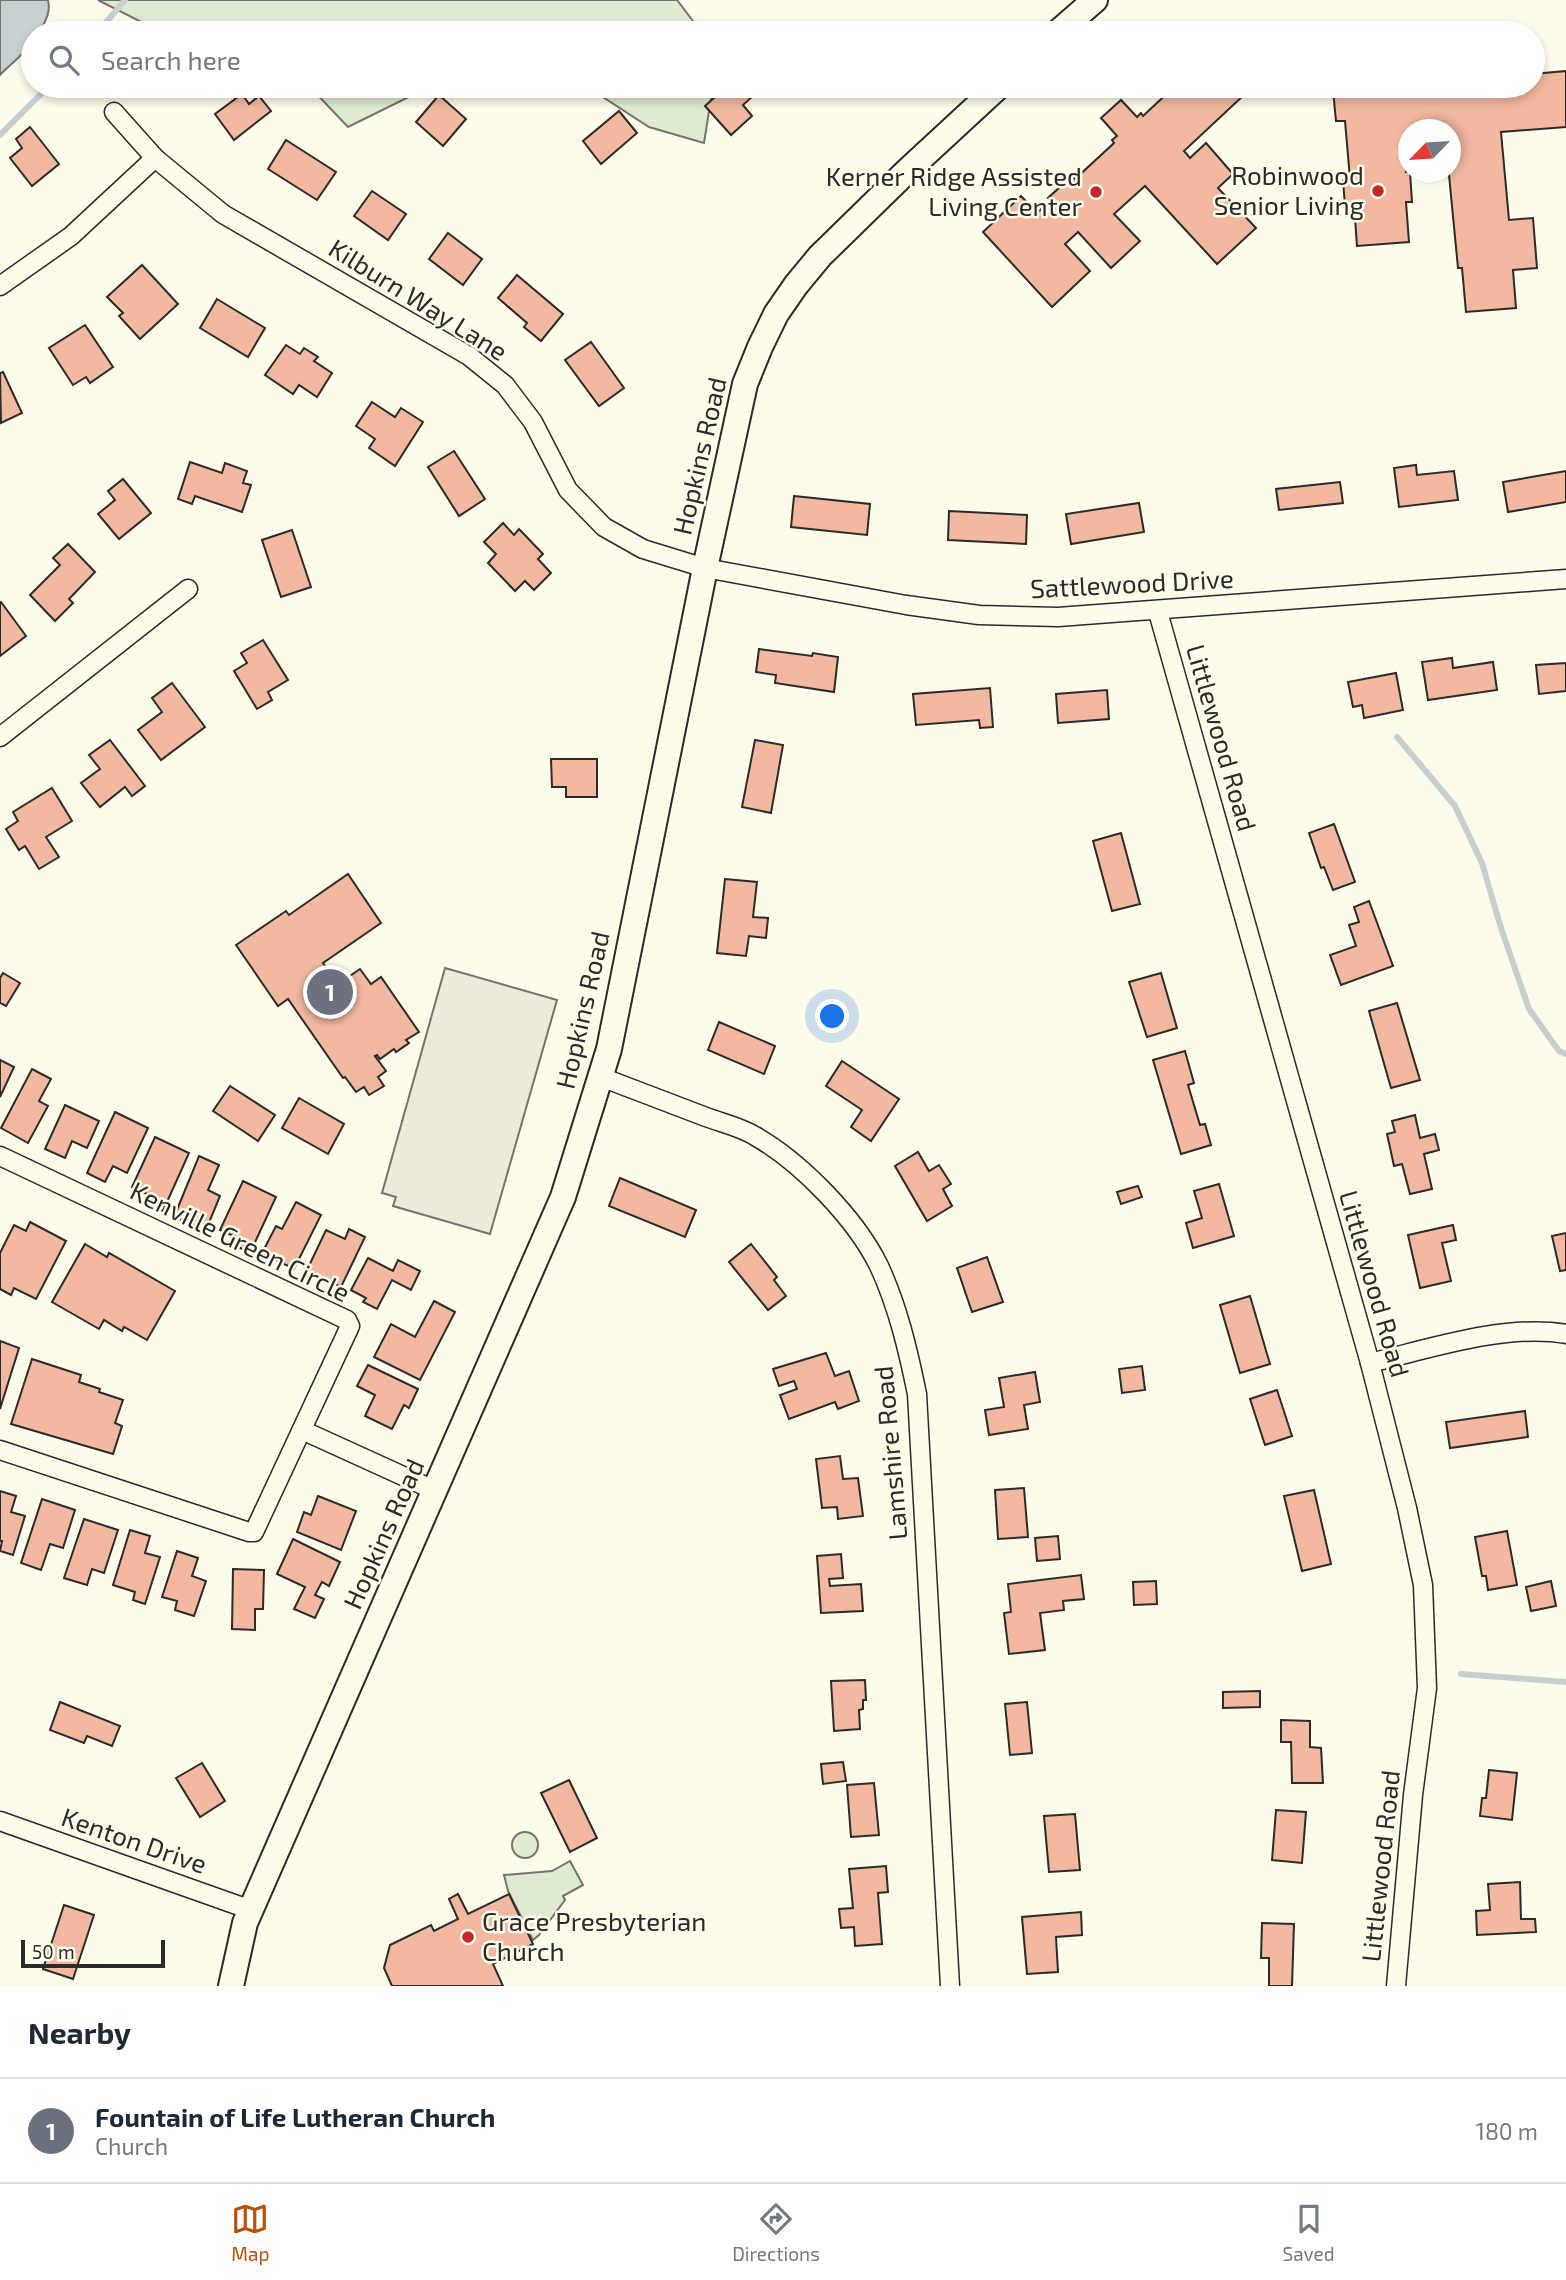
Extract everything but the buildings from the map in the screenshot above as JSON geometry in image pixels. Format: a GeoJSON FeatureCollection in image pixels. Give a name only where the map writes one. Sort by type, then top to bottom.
{"type":"FeatureCollection","features":[{"type":"Feature","properties":{"kind":"main road"},"geometry":{"type":"LineString","coordinates":[[1070,21],[1095,0]]}},
{"type":"Feature","properties":{"kind":"main road","name":"Hopkins Road"},"geometry":{"type":"LineString","coordinates":[[231,1986],[245,1923],[563,1197],[609,1049],[705,568],[745,384],[760,346],[776,314],[820,256],[986,98]]}},
{"type":"Feature","properties":{"kind":"street","name":"Kilburn Way Lane"},"geometry":{"type":"LineString","coordinates":[[114,112],[155,158],[223,214],[469,356],[505,385],[533,422],[568,490],[604,527],[643,549],[705,568]]}},
{"type":"Feature","properties":{"kind":"street"},"geometry":{"type":"LineString","coordinates":[[0,285],[71,236],[155,158]]}},
{"type":"Feature","properties":{"kind":"street","name":"Sattlewood Drive"},"geometry":{"type":"LineString","coordinates":[[705,568],[906,605],[979,615],[1058,617],[1566,579]]}},
{"type":"Feature","properties":{"kind":"street"},"geometry":{"type":"LineString","coordinates":[[0,737],[188,589]]}},
{"type":"Feature","properties":{"kind":"street","name":"Littlewood Road"},"geometry":{"type":"LineString","coordinates":[[1158,611],[1370,1363],[1407,1508],[1423,1585],[1427,1688],[1413,1795],[1396,1986]]}},
{"type":"Feature","properties":{"kind":"street","name":"Lamshire Road"},"geometry":{"type":"LineString","coordinates":[[601,1077],[754,1135],[794,1163],[830,1197],[852,1225],[878,1264],[894,1302],[908,1347],[917,1394],[950,1986]]}},
{"type":"Feature","properties":{"kind":"street","name":"Kenville Green Circle"},"geometry":{"type":"LineString","coordinates":[[0,1157],[347,1320],[350,1326],[254,1532],[0,1450]]}},
{"type":"Feature","properties":{"kind":"street"},"geometry":{"type":"LineString","coordinates":[[1370,1363],[1501,1333],[1566,1334]]}},
{"type":"Feature","properties":{"kind":"street"},"geometry":{"type":"LineString","coordinates":[[302,1430],[436,1491]]}},
{"type":"Feature","properties":{"kind":"street","name":"Kenton Drive"},"geometry":{"type":"LineString","coordinates":[[0,1821],[251,1910]]}},
{"type":"Feature","properties":{"kind":"green space"},"geometry":{"type":"Polygon","coordinates":[[[98,0],[677,0],[693,21],[139,21],[98,0]]]}},
{"type":"Feature","properties":{"kind":"green space"},"geometry":{"type":"Polygon","coordinates":[[[320,98],[407,98],[348,127],[320,98]]]}},
{"type":"Feature","properties":{"kind":"green space"},"geometry":{"type":"Polygon","coordinates":[[[604,98],[711,98],[704,143],[649,127],[604,98]]]}},
{"type":"Feature","properties":{"kind":"green space"},"geometry":{"type":"Polygon","coordinates":[[[525,1832],[534,1836],[538,1845],[534,1854],[525,1858],[516,1854],[512,1845],[516,1836],[525,1832]]]}},
{"type":"Feature","properties":{"kind":"green space"},"geometry":{"type":"Polygon","coordinates":[[[570,1861],[583,1885],[563,1896],[565,1900],[533,1940],[508,1891],[504,1875],[552,1871],[570,1861]]]}},
{"type":"Feature","properties":{"kind":"shaded area"},"geometry":{"type":"Polygon","coordinates":[[[0,0],[48,0],[49,9],[45,21],[21,21],[21,54],[0,75],[0,0]]]}},
{"type":"Feature","properties":{"kind":"shaded area"},"geometry":{"type":"Polygon","coordinates":[[[445,968],[557,1000],[490,1234],[393,1206],[396,1197],[382,1193],[445,968]]]}},
{"type":"Feature","properties":{"kind":"waterway"},"geometry":{"type":"LineString","coordinates":[[107,21],[125,0]]}},
{"type":"Feature","properties":{"kind":"waterway"},"geometry":{"type":"LineString","coordinates":[[0,135],[37,98]]}},
{"type":"Feature","properties":{"kind":"waterway"},"geometry":{"type":"LineString","coordinates":[[1397,737],[1455,806],[1482,863],[1529,1009],[1559,1051],[1566,1054]]}},
{"type":"Feature","properties":{"kind":"waterway"},"geometry":{"type":"LineString","coordinates":[[1461,1674],[1566,1682]]}},
{"type":"Feature","properties":{"kind":"place","name":"Robinwood Senior Living"},"geometry":{"type":"Point","coordinates":[1378,191]}},
{"type":"Feature","properties":{"kind":"place","name":"Kerner Ridge Assisted Living Center"},"geometry":{"type":"Point","coordinates":[1096,192]}},
{"type":"Feature","properties":{"kind":"place","name":"Fountain of Life Lutheran Church"},"geometry":{"type":"Point","coordinates":[330,992]}},
{"type":"Feature","properties":{"kind":"place","name":"Grace Presbyterian Church"},"geometry":{"type":"Point","coordinates":[468,1937]}}]}
